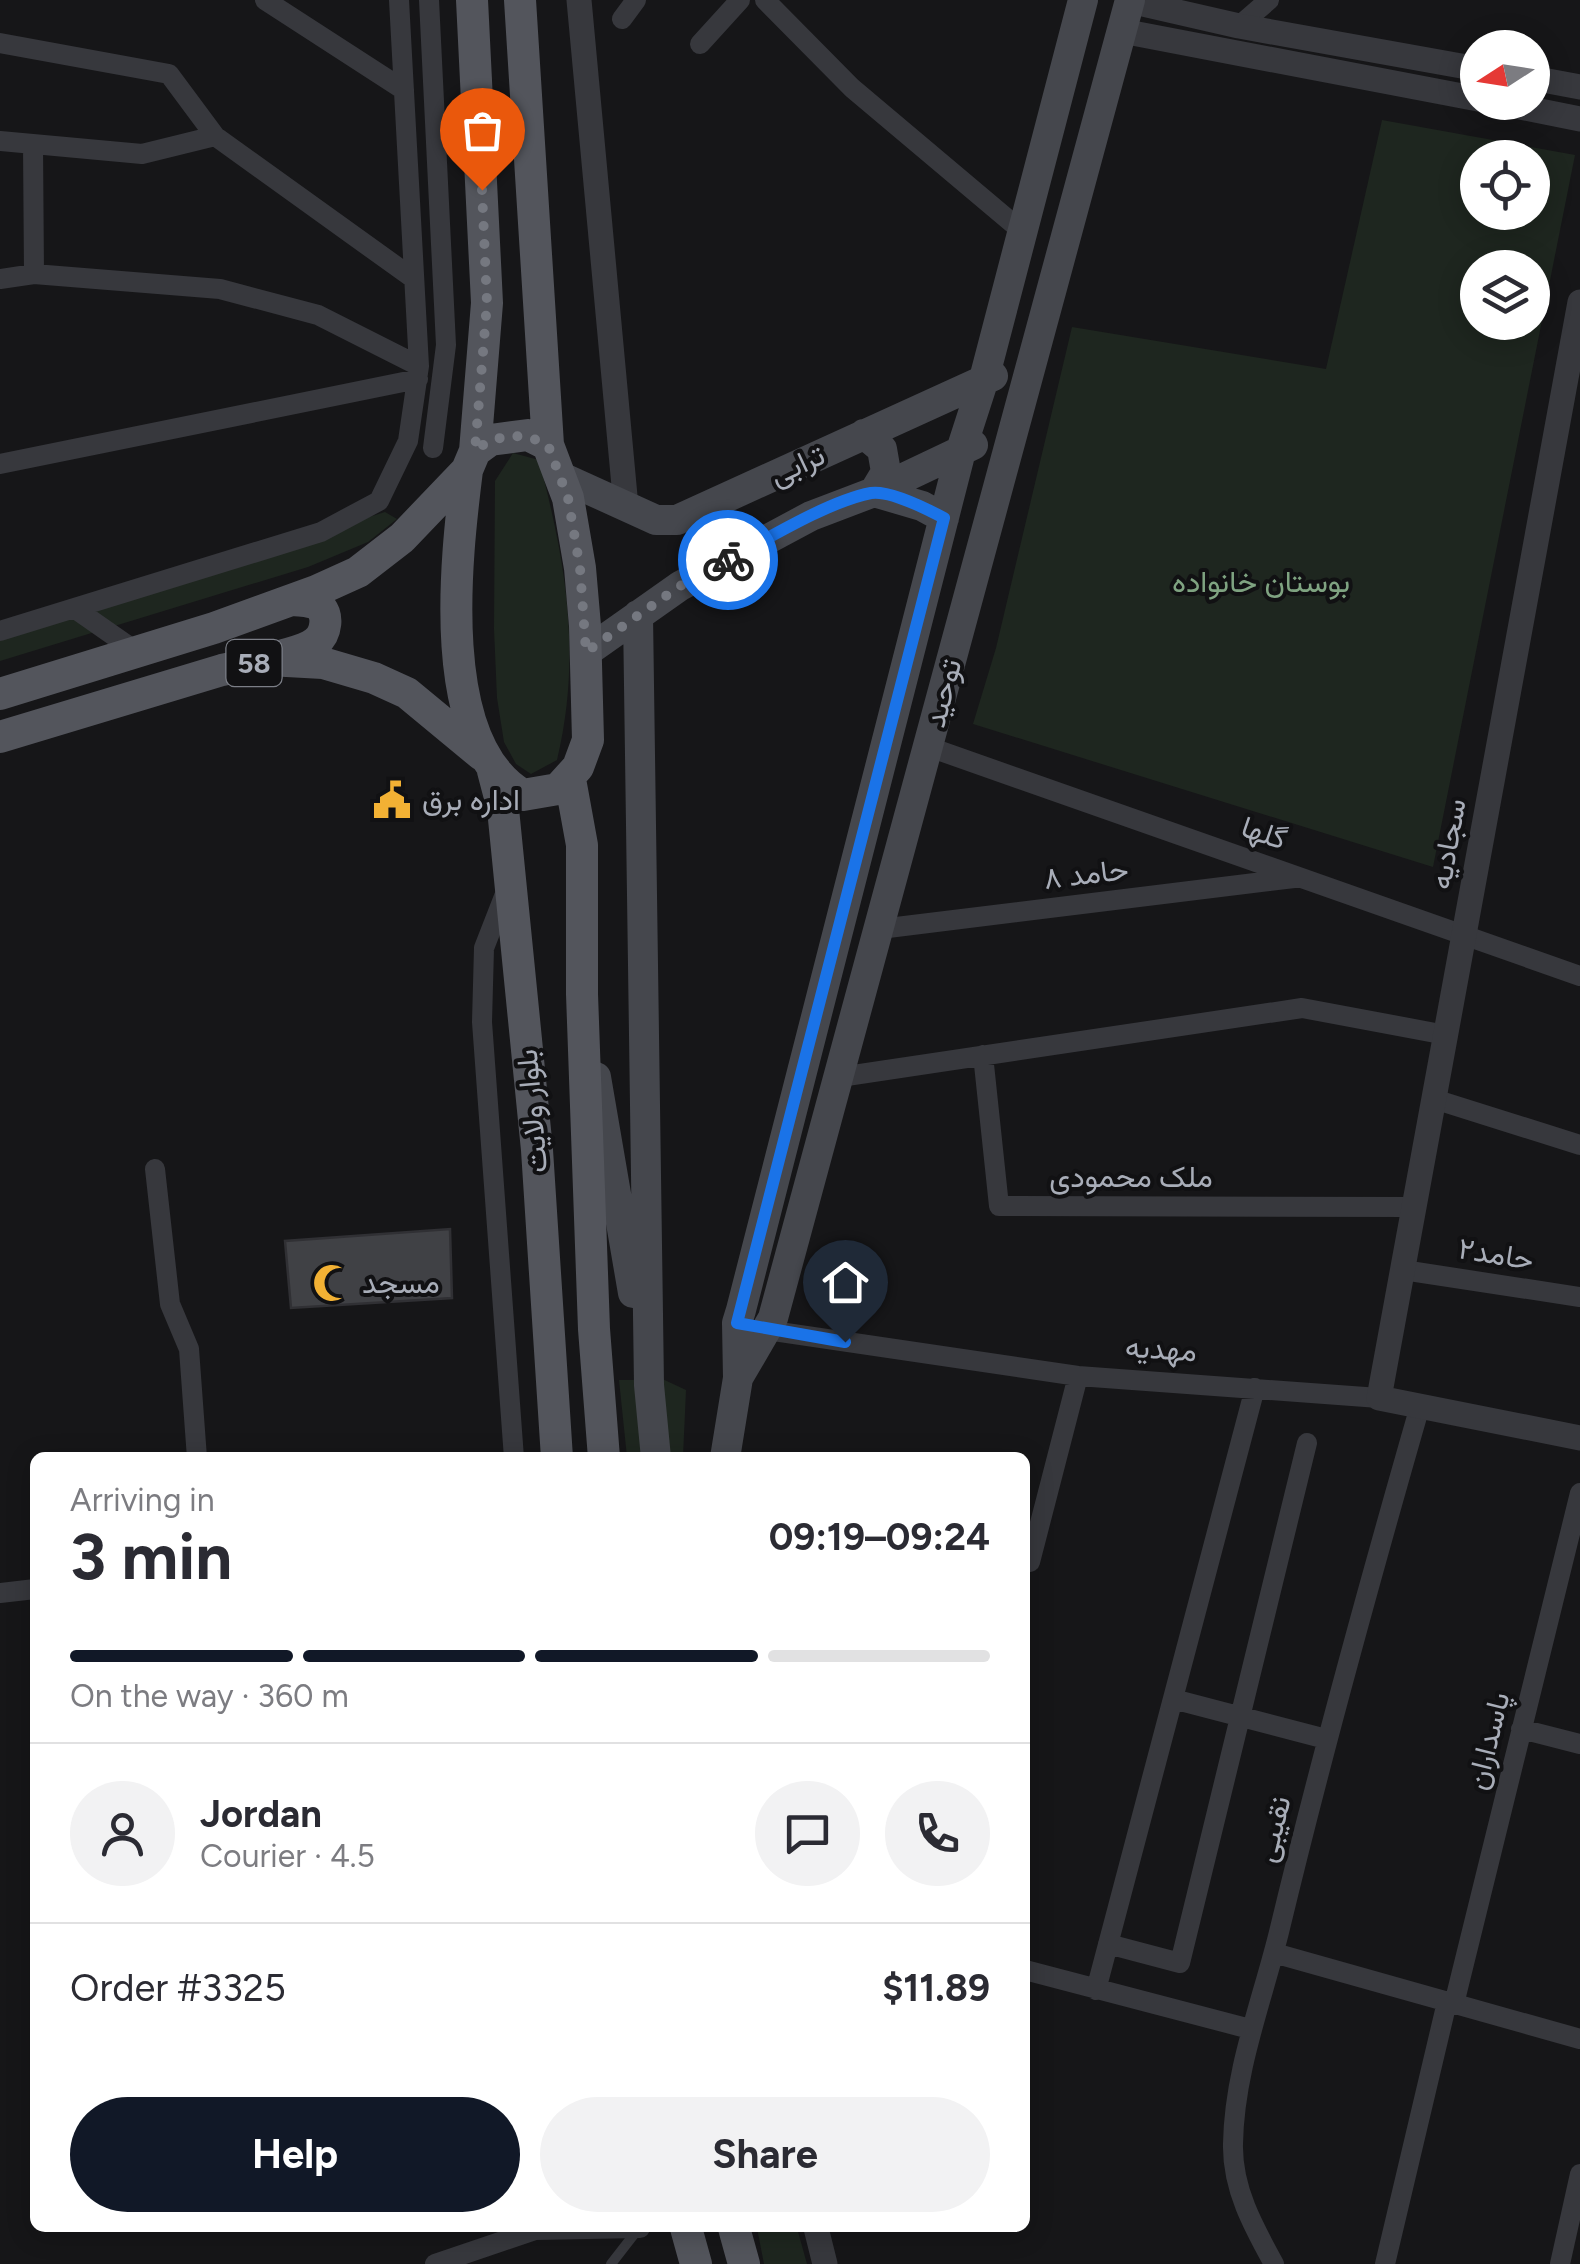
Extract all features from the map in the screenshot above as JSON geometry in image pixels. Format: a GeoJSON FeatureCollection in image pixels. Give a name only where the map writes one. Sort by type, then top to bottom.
{"type":"FeatureCollection","features":[{"type":"Feature","properties":{"kind":"main road"},"geometry":{"type":"LineString","coordinates":[[472,0],[487,303],[472,460]]}},
{"type":"Feature","properties":{"kind":"main road"},"geometry":{"type":"LineString","coordinates":[[490,764],[506,785],[523,795],[558,790],[570,779],[588,740],[580,568],[568,498],[548,445],[520,0]]}},
{"type":"Feature","properties":{"kind":"main road","name":"توحید"},"geometry":{"type":"LineString","coordinates":[[726,1452],[738,1378],[737,1323],[962,447],[984,379],[1083,0]]}},
{"type":"Feature","properties":{"kind":"main road","name":"توحید"},"geometry":{"type":"LineString","coordinates":[[738,1378],[768,1331],[880,929],[1125,9]]}},
{"type":"Feature","properties":{"kind":"main road","name":"ترابی"},"geometry":{"type":"LineString","coordinates":[[559,476],[656,520],[676,520],[1033,360]]}},
{"type":"Feature","properties":{"kind":"main road"},"geometry":{"type":"LineString","coordinates":[[864,434],[882,450],[886,472],[874,492],[922,506],[944,518]]}},
{"type":"Feature","properties":{"kind":"main road"},"geometry":{"type":"LineString","coordinates":[[472,460],[490,440],[508,436],[528,436],[548,445]]}},
{"type":"Feature","properties":{"kind":"main road","name":"ترابی"},"geometry":{"type":"LineString","coordinates":[[586,652],[680,586],[811,516],[874,492],[962,447],[1013,436]]}},
{"type":"Feature","properties":{"kind":"main road","name":"58"},"geometry":{"type":"LineString","coordinates":[[0,694],[294,600],[358,572],[402,538],[472,460]]}},
{"type":"Feature","properties":{"kind":"main road","name":"بلوار ولایت"},"geometry":{"type":"LineString","coordinates":[[472,460],[457,567],[459,642],[469,710],[503,809],[536,1150],[558,1452]]}},
{"type":"Feature","properties":{"kind":"main road"},"geometry":{"type":"LineString","coordinates":[[269,660],[316,643],[324,631],[326,620],[321,608],[294,600]]}},
{"type":"Feature","properties":{"kind":"main road"},"geometry":{"type":"LineString","coordinates":[[638,615],[649,1384]]}},
{"type":"Feature","properties":{"kind":"main road","name":"58"},"geometry":{"type":"LineString","coordinates":[[0,737],[222,670],[269,660],[322,662],[407,693],[490,764]]}},
{"type":"Feature","properties":{"kind":"main road","name":"بلوار ولایت"},"geometry":{"type":"LineString","coordinates":[[570,779],[582,845],[582,994],[594,1329],[604,1452]]}},
{"type":"Feature","properties":{"kind":"main road"},"geometry":{"type":"LineString","coordinates":[[582,994],[649,1384],[655,1452]]}},
{"type":"Feature","properties":{"kind":"main road"},"geometry":{"type":"LineString","coordinates":[[687,2232],[696,2264]]}},
{"type":"Feature","properties":{"kind":"main road"},"geometry":{"type":"LineString","coordinates":[[735,2232],[744,2264]]}},
{"type":"Feature","properties":{"kind":"street"},"geometry":{"type":"LineString","coordinates":[[265,0],[404,90]]}},
{"type":"Feature","properties":{"kind":"street"},"geometry":{"type":"LineString","coordinates":[[0,631],[321,532],[380,500],[408,441],[419,372],[399,0]]}},
{"type":"Feature","properties":{"kind":"street"},"geometry":{"type":"LineString","coordinates":[[578,0],[626,507]]}},
{"type":"Feature","properties":{"kind":"street"},"geometry":{"type":"LineString","coordinates":[[622,18],[636,0]]}},
{"type":"Feature","properties":{"kind":"street"},"geometry":{"type":"LineString","coordinates":[[700,44],[740,0]]}},
{"type":"Feature","properties":{"kind":"street"},"geometry":{"type":"LineString","coordinates":[[765,0],[852,88],[1023,232]]}},
{"type":"Feature","properties":{"kind":"street"},"geometry":{"type":"LineString","coordinates":[[1238,26],[1269,0]]}},
{"type":"Feature","properties":{"kind":"street"},"geometry":{"type":"LineString","coordinates":[[433,448],[446,345],[436,1]]}},
{"type":"Feature","properties":{"kind":"street"},"geometry":{"type":"LineString","coordinates":[[1125,9],[1460,65]]}},
{"type":"Feature","properties":{"kind":"street"},"geometry":{"type":"LineString","coordinates":[[1125,9],[1460,94]]}},
{"type":"Feature","properties":{"kind":"street"},"geometry":{"type":"LineString","coordinates":[[0,42],[168,74],[215,136],[414,280]]}},
{"type":"Feature","properties":{"kind":"street"},"geometry":{"type":"LineString","coordinates":[[1550,81],[1580,87]]}},
{"type":"Feature","properties":{"kind":"street"},"geometry":{"type":"LineString","coordinates":[[1550,113],[1580,119]]}},
{"type":"Feature","properties":{"kind":"street"},"geometry":{"type":"LineString","coordinates":[[0,141],[142,154],[215,136]]}},
{"type":"Feature","properties":{"kind":"street"},"geometry":{"type":"LineString","coordinates":[[34,145],[34,274]]}},
{"type":"Feature","properties":{"kind":"street"},"geometry":{"type":"LineString","coordinates":[[0,278],[34,274],[220,289],[318,315],[419,372]]}},
{"type":"Feature","properties":{"kind":"street","name":"سجادیه"},"geometry":{"type":"LineString","coordinates":[[1379,1398],[1580,302]]}},
{"type":"Feature","properties":{"kind":"street"},"geometry":{"type":"LineString","coordinates":[[0,464],[419,372]]}},
{"type":"Feature","properties":{"kind":"street"},"geometry":{"type":"LineString","coordinates":[[408,441],[472,460]]}},
{"type":"Feature","properties":{"kind":"street"},"geometry":{"type":"LineString","coordinates":[[74,608],[137,652]]}},
{"type":"Feature","properties":{"kind":"street","name":"گلها"},"geometry":{"type":"LineString","coordinates":[[928,747],[1580,976]]}},
{"type":"Feature","properties":{"kind":"street","name":"حامد ۸"},"geometry":{"type":"LineString","coordinates":[[880,929],[1300,878]]}},
{"type":"Feature","properties":{"kind":"street"},"geometry":{"type":"LineString","coordinates":[[510,882],[484,948],[482,1022],[514,1452]]}},
{"type":"Feature","properties":{"kind":"street"},"geometry":{"type":"LineString","coordinates":[[840,1076],[1302,1008],[1446,1035]]}},
{"type":"Feature","properties":{"kind":"street","name":"ملک محمودی"},"geometry":{"type":"LineString","coordinates":[[983,1055],[999,1206],[1414,1207]]}},
{"type":"Feature","properties":{"kind":"street"},"geometry":{"type":"LineString","coordinates":[[1434,1099],[1580,1146]]}},
{"type":"Feature","properties":{"kind":"street"},"geometry":{"type":"LineString","coordinates":[[155,1170],[170,1304],[189,1349],[198,1452]]}},
{"type":"Feature","properties":{"kind":"street","name":"حامد۲"},"geometry":{"type":"LineString","coordinates":[[1403,1270],[1580,1297]]}},
{"type":"Feature","properties":{"kind":"street","name":"مهدیه"},"geometry":{"type":"LineString","coordinates":[[737,1323],[768,1331],[1078,1376],[1379,1398],[1580,1438]]}},
{"type":"Feature","properties":{"kind":"street"},"geometry":{"type":"LineString","coordinates":[[1030,1562],[1078,1376]]}},
{"type":"Feature","properties":{"kind":"street"},"geometry":{"type":"LineString","coordinates":[[1096,1990],[1255,1388]]}},
{"type":"Feature","properties":{"kind":"street","name":"نقیبی"},"geometry":{"type":"LineString","coordinates":[[1274,2264],[1236,2182],[1233,2142],[1250,2029],[1274,1953],[1326,1739],[1420,1406]]}},
{"type":"Feature","properties":{"kind":"street"},"geometry":{"type":"LineString","coordinates":[[1108,1944],[1180,1964],[1307,1443]]}},
{"type":"Feature","properties":{"kind":"street","name":"پاسداران"},"geometry":{"type":"LineString","coordinates":[[1385,2264],[1580,1493]]}},
{"type":"Feature","properties":{"kind":"street"},"geometry":{"type":"LineString","coordinates":[[0,1593],[30,1590]]}},
{"type":"Feature","properties":{"kind":"street"},"geometry":{"type":"LineString","coordinates":[[1173,1699],[1326,1739]]}},
{"type":"Feature","properties":{"kind":"street"},"geometry":{"type":"LineString","coordinates":[[1521,1729],[1580,1744]]}},
{"type":"Feature","properties":{"kind":"street"},"geometry":{"type":"LineString","coordinates":[[1274,1953],[1580,2039]]}},
{"type":"Feature","properties":{"kind":"street"},"geometry":{"type":"LineString","coordinates":[[1030,1971],[1250,2029]]}},
{"type":"Feature","properties":{"kind":"street"},"geometry":{"type":"LineString","coordinates":[[1560,2264],[1580,2174]]}},
{"type":"Feature","properties":{"kind":"street"},"geometry":{"type":"LineString","coordinates":[[434,2264],[529,2232]]}},
{"type":"Feature","properties":{"kind":"street"},"geometry":{"type":"LineString","coordinates":[[817,2232],[825,2264]]}},
{"type":"Feature","properties":{"kind":"lane"},"geometry":{"type":"LineString","coordinates":[[612,2264],[637,2232]]}},
{"type":"Feature","properties":{"kind":"green space","name":"بوستان خانواده"},"geometry":{"type":"Polygon","coordinates":[[[1382,120],[1492,140],[1460,140],[1460,230],[1550,230],[1550,150],[1575,155],[1550,280],[1550,250],[1460,250],[1460,340],[1538,340],[1433,867],[973,724],[996,648],[1072,327],[1326,369],[1382,120]]]}},
{"type":"Feature","properties":{"kind":"green space"},"geometry":{"type":"Polygon","coordinates":[[[513,453],[539,460],[557,536],[568,609],[569,683],[557,760],[531,774],[516,764],[504,742],[497,698],[495,481],[513,453]]]}},
{"type":"Feature","properties":{"kind":"green space"},"geometry":{"type":"Polygon","coordinates":[[[385,512],[397,519],[368,542],[308,567],[0,661],[0,633],[385,512]]]}},
{"type":"Feature","properties":{"kind":"green space"},"geometry":{"type":"Polygon","coordinates":[[[656,1376],[686,1390],[683,1452],[668,1452],[656,1376]]]}},
{"type":"Feature","properties":{"kind":"green space"},"geometry":{"type":"Polygon","coordinates":[[[619,1380],[636,1380],[646,1452],[626,1452],[619,1380]]]}},
{"type":"Feature","properties":{"kind":"green space"},"geometry":{"type":"Polygon","coordinates":[[[758,2232],[798,2232],[807,2264],[764,2264],[758,2232]]]}},
{"type":"Feature","properties":{"kind":"building"},"geometry":{"type":"Polygon","coordinates":[[[450,1229],[452,1298],[291,1308],[285,1241],[450,1229]]]}},
{"type":"Feature","properties":{"kind":"way so far"},"geometry":{"type":"LineString","coordinates":[[482,190],[487,303],[475,450],[490,440],[508,436],[528,436],[548,445],[568,498],[580,568],[586,652],[680,586],[728,560]]}},
{"type":"Feature","properties":{"kind":"place","name":"اداره برق"},"geometry":{"type":"Point","coordinates":[392,800]}},
{"type":"Feature","properties":{"kind":"place","name":"مسجد"},"geometry":{"type":"Point","coordinates":[332,1283]}},
{"type":"Feature","properties":{"kind":"route"},"geometry":{"type":"LineString","coordinates":[[728,560],[811,516],[874,492],[922,506],[944,518],[737,1323],[845,1342]]}}]}
